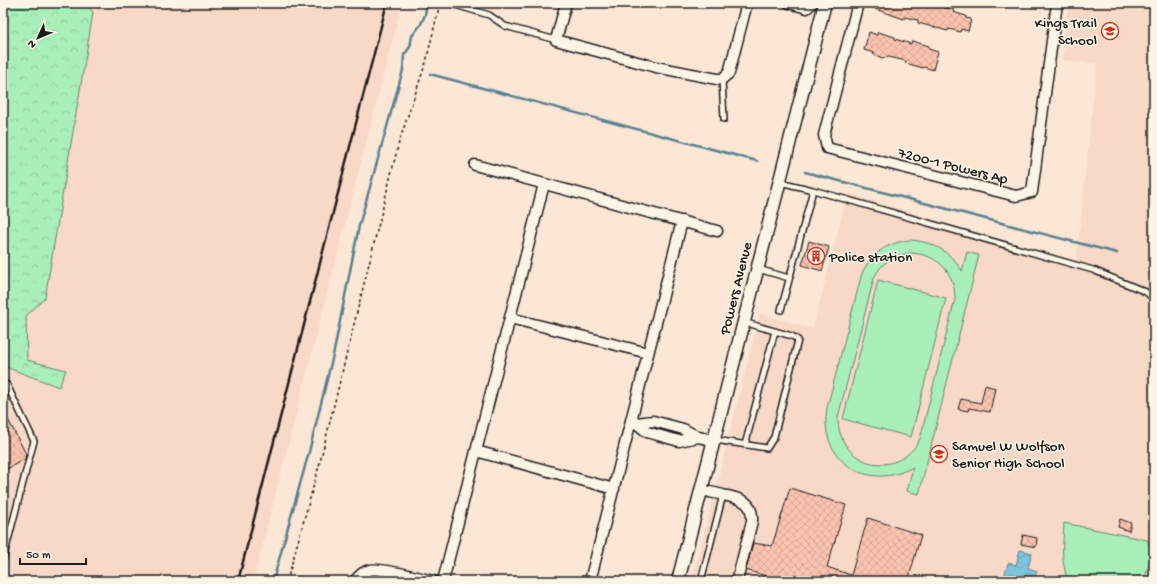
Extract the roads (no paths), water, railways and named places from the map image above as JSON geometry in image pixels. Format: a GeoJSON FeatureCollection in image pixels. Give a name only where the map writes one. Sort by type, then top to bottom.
{"type":"FeatureCollection","features":[{"type":"Feature","properties":{"kind":"street"},"geometry":{"type":"LineString","coordinates":[[566,3],[556,40],[656,67],[718,80],[722,79],[729,73],[747,3]]}},
{"type":"Feature","properties":{"kind":"street"},"geometry":{"type":"LineString","coordinates":[[789,3],[807,8],[812,3]]}},
{"type":"Feature","properties":{"kind":"street","name":"7200-1 Powers Ap"},"geometry":{"type":"LineString","coordinates":[[858,3],[824,135],[827,148],[1016,196],[1032,192],[1057,3]]}},
{"type":"Feature","properties":{"kind":"street","name":"Powers Avenue"},"geometry":{"type":"LineString","coordinates":[[678,581],[779,182],[822,4]]}},
{"type":"Feature","properties":{"kind":"street"},"geometry":{"type":"LineString","coordinates":[[475,165],[717,231]]}},
{"type":"Feature","properties":{"kind":"street"},"geometry":{"type":"LineString","coordinates":[[443,581],[544,184]]}},
{"type":"Feature","properties":{"kind":"street"},"geometry":{"type":"LineString","coordinates":[[590,581],[614,489],[634,423],[648,353],[682,221]]}},
{"type":"Feature","properties":{"kind":"street"},"geometry":{"type":"LineString","coordinates":[[510,318],[648,353]]}},
{"type":"Feature","properties":{"kind":"street"},"geometry":{"type":"LineString","coordinates":[[634,423],[652,421],[683,429],[698,437],[714,440]]}},
{"type":"Feature","properties":{"kind":"street"},"geometry":{"type":"LineString","coordinates":[[476,452],[614,489]]}},
{"type":"Feature","properties":{"kind":"street"},"geometry":{"type":"LineString","coordinates":[[701,490],[739,498],[750,507],[752,521],[737,581]]}},
{"type":"Feature","properties":{"kind":"street"},"geometry":{"type":"LineString","coordinates":[[354,581],[359,576],[375,569],[433,581]]}},
{"type":"Feature","properties":{"kind":"lane"},"geometry":{"type":"LineString","coordinates":[[452,4],[489,15],[505,26],[556,40]]}},
{"type":"Feature","properties":{"kind":"lane"},"geometry":{"type":"LineString","coordinates":[[722,79],[724,119]]}},
{"type":"Feature","properties":{"kind":"lane"},"geometry":{"type":"LineString","coordinates":[[779,182],[813,190],[1093,270],[1146,292],[1154,299]]}},
{"type":"Feature","properties":{"kind":"lane"},"geometry":{"type":"LineString","coordinates":[[781,310],[813,190]]}},
{"type":"Feature","properties":{"kind":"lane"},"geometry":{"type":"LineString","coordinates":[[757,269],[789,278]]}},
{"type":"Feature","properties":{"kind":"lane"},"geometry":{"type":"LineString","coordinates":[[714,440],[767,448],[774,437],[798,340],[792,336],[743,322]]}},
{"type":"Feature","properties":{"kind":"lane"},"geometry":{"type":"LineString","coordinates":[[745,445],[775,331]]}},
{"type":"Feature","properties":{"kind":"lane"},"geometry":{"type":"LineString","coordinates":[[3,382],[7,385],[34,441],[3,560]]}},
{"type":"Feature","properties":{"kind":"lane"},"geometry":{"type":"LineString","coordinates":[[701,581],[723,495]]}},
{"type":"Feature","properties":{"kind":"water"},"geometry":{"type":"Polygon","coordinates":[[[1020,550],[1032,553],[1028,568],[1037,571],[1034,581],[1003,581],[1008,563],[1016,565],[1020,550]]]}},
{"type":"Feature","properties":{"kind":"waterway"},"geometry":{"type":"LineString","coordinates":[[273,581],[309,452],[334,351],[359,226],[403,70],[404,55],[410,47],[412,36],[421,24],[425,15],[427,3]]}},
{"type":"Feature","properties":{"kind":"waterway"},"geometry":{"type":"LineString","coordinates":[[430,74],[757,161]]}},
{"type":"Feature","properties":{"kind":"waterway"},"geometry":{"type":"LineString","coordinates":[[805,172],[1117,253]]}},
{"type":"Feature","properties":{"kind":"railway"},"geometry":{"type":"LineString","coordinates":[[238,581],[387,3]]}},
{"type":"Feature","properties":{"kind":"place","name":"Kings Trail School"},"geometry":{"type":"Point","coordinates":[1110,31]}},
{"type":"Feature","properties":{"kind":"place","name":"Police station"},"geometry":{"type":"Point","coordinates":[816,256]}},
{"type":"Feature","properties":{"kind":"place","name":"Samuel W Wolfson Senior High School"},"geometry":{"type":"Point","coordinates":[939,454]}}]}
